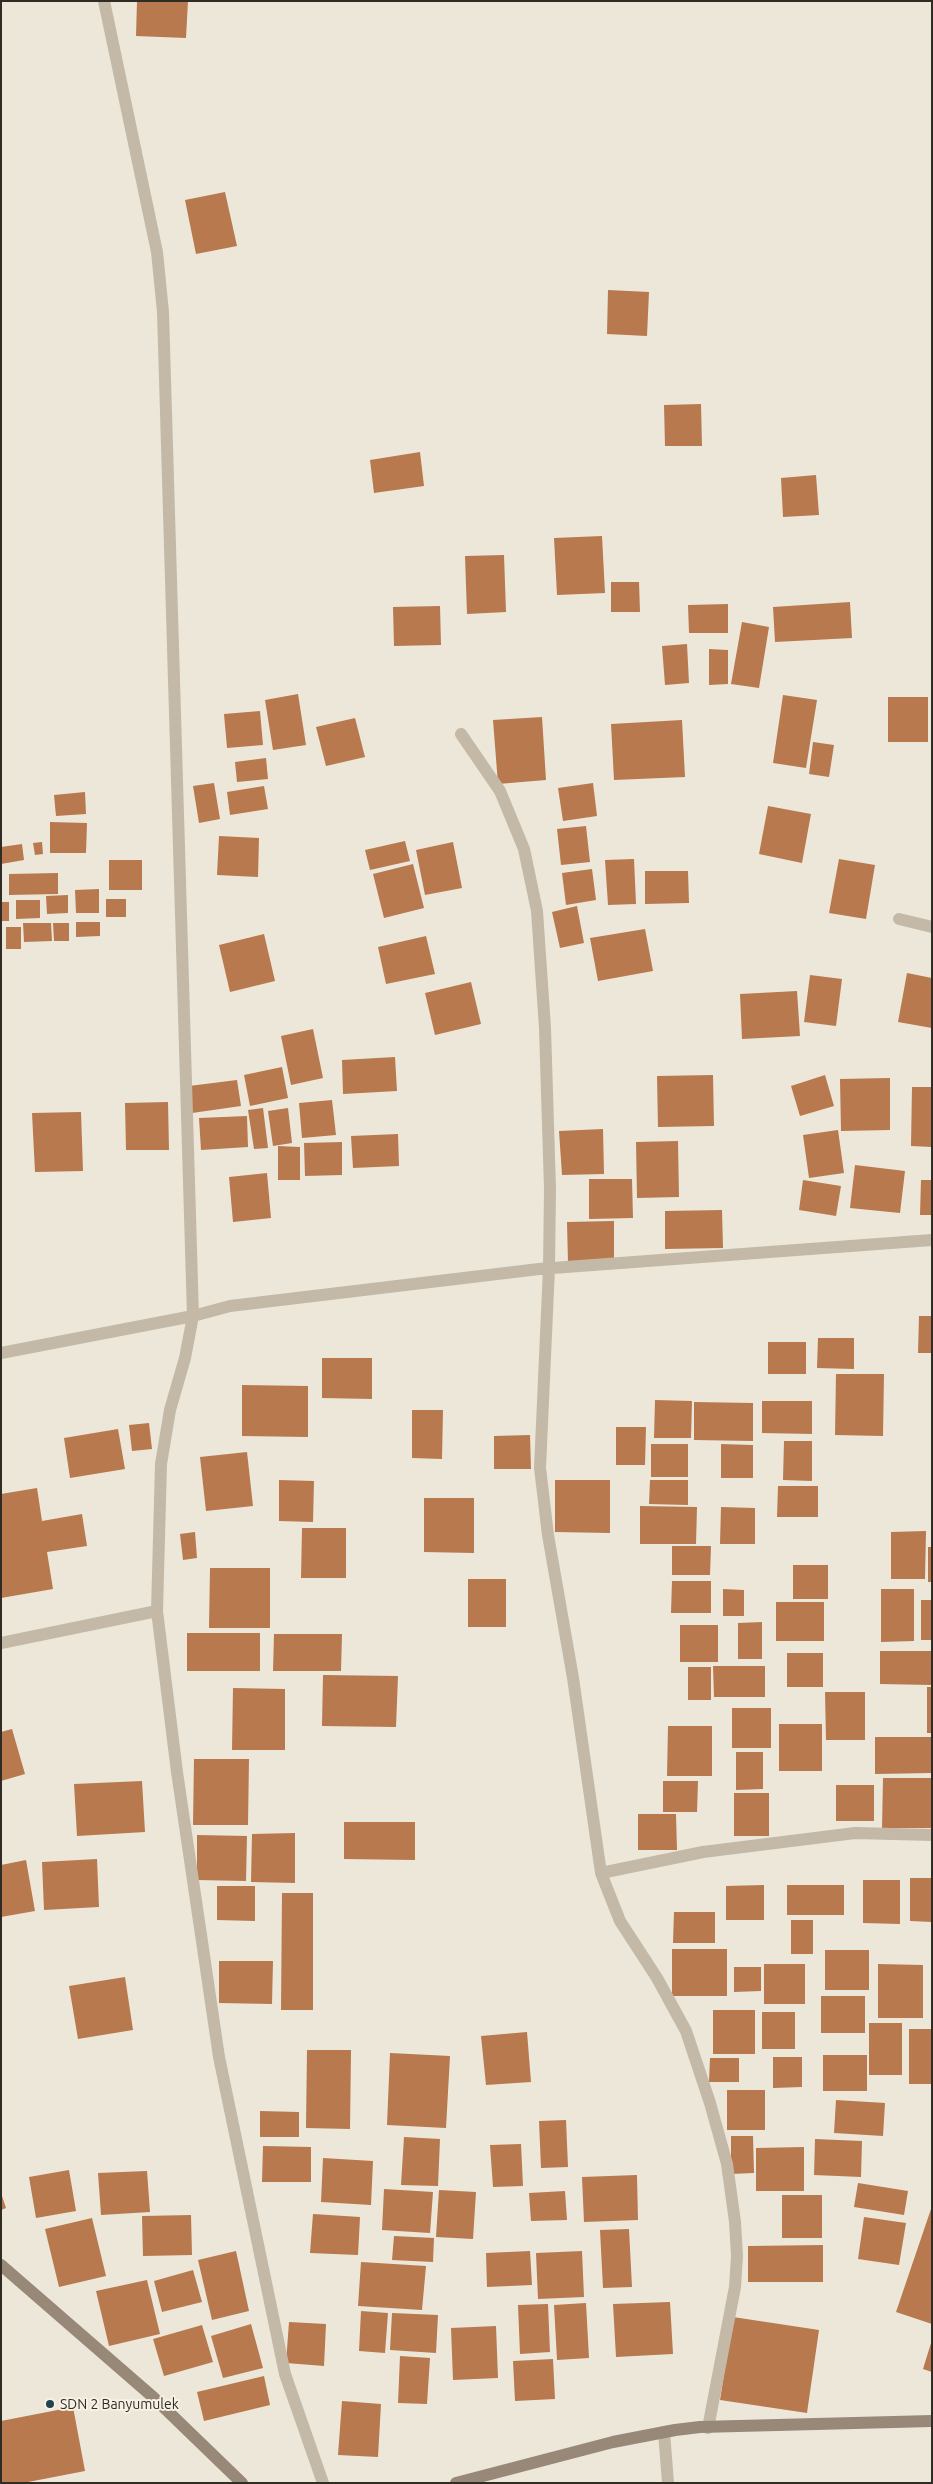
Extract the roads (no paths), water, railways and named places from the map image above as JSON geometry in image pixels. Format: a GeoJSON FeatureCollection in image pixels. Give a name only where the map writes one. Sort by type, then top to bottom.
{"type":"FeatureCollection","features":[{"type":"Feature","properties":{"kind":"main road"},"geometry":{"type":"LineString","coordinates":[[1,2264],[153,2397],[242,2483]]}},
{"type":"Feature","properties":{"kind":"main road"},"geometry":{"type":"LineString","coordinates":[[456,2483],[612,2442],[670,2431],[704,2427],[932,2421]]}},
{"type":"Feature","properties":{"kind":"street"},"geometry":{"type":"LineString","coordinates":[[104,1],[157,252],[163,312],[193,1316],[170,1410],[161,1464],[157,1611],[177,1772],[219,2057],[285,2374],[323,2483]]}},
{"type":"Feature","properties":{"kind":"street"},"geometry":{"type":"LineString","coordinates":[[461,734],[500,791],[524,849],[537,911],[546,1038],[550,1189],[538,1269],[540,1468],[548,1535],[573,1678],[601,1873],[620,1921],[657,1978],[686,2031],[710,2103],[727,2164],[736,2222],[737,2256],[735,2287],[704,2427]]}},
{"type":"Feature","properties":{"kind":"street"},"geometry":{"type":"LineString","coordinates":[[899,919],[932,927]]}},
{"type":"Feature","properties":{"kind":"street"},"geometry":{"type":"LineString","coordinates":[[1,1353],[193,1316],[230,1306],[538,1269],[932,1240]]}},
{"type":"Feature","properties":{"kind":"street"},"geometry":{"type":"LineString","coordinates":[[1,1643],[157,1611]]}},
{"type":"Feature","properties":{"kind":"street"},"geometry":{"type":"LineString","coordinates":[[601,1873],[703,1852],[855,1833],[932,1835]]}},
{"type":"Feature","properties":{"kind":"street"},"geometry":{"type":"LineString","coordinates":[[668,2483],[670,2431]]}},
{"type":"Feature","properties":{"kind":"place","name":"SDN 2 Banyumulek"},"geometry":{"type":"Point","coordinates":[50,2404]}}]}
